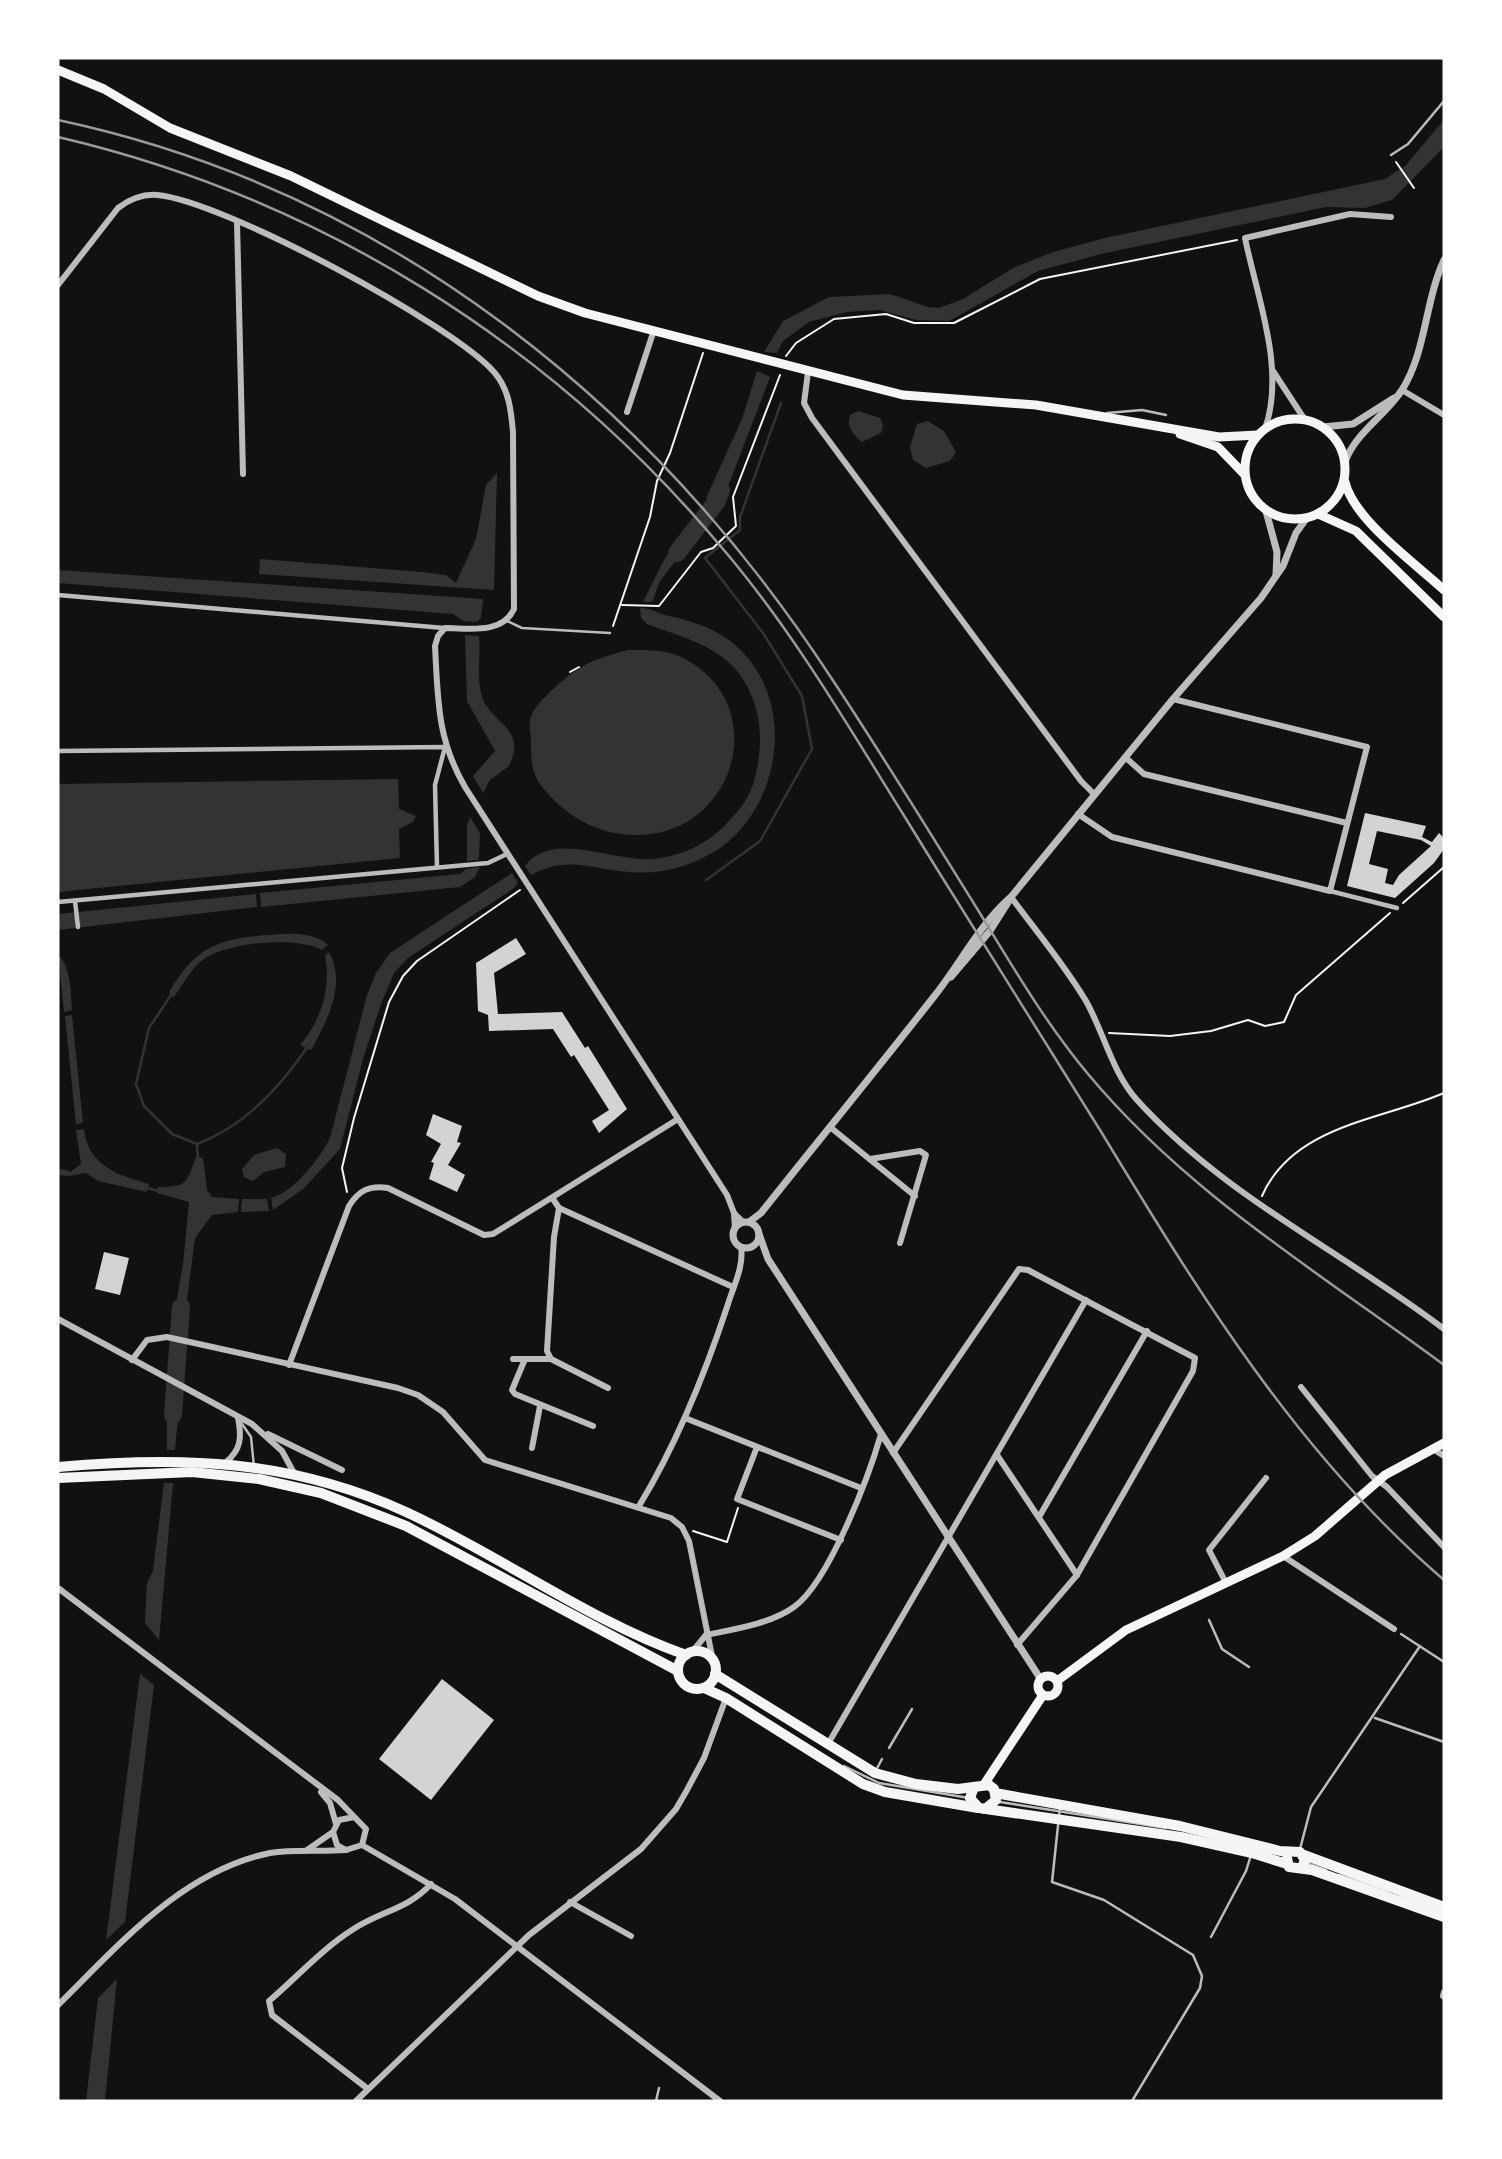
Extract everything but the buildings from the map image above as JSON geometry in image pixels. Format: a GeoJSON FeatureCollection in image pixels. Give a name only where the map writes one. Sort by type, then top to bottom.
{"type":"FeatureCollection","features":[{"type":"Feature","properties":{"kind":"main road"},"geometry":{"type":"LineString","coordinates":[[59,70],[110,93],[162,124],[337,197],[538,296],[653,333],[903,395],[1036,405],[1231,438],[1262,432],[1284,420],[1305,420],[1323,427],[1338,442],[1345,461],[1344,481],[1348,494],[1360,512],[1444,590]]}},
{"type":"Feature","properties":{"kind":"main road"},"geometry":{"type":"LineString","coordinates":[[1157,427],[1218,447],[1245,475]]}},
{"type":"Feature","properties":{"kind":"main road"},"geometry":{"type":"LineString","coordinates":[[1262,432],[1247,453],[1245,475],[1252,495],[1266,511],[1292,520],[1306,519],[1330,506],[1344,481]]}},
{"type":"Feature","properties":{"kind":"main road"},"geometry":{"type":"LineString","coordinates":[[1318,514],[1356,531],[1444,617]]}},
{"type":"Feature","properties":{"kind":"main road"},"geometry":{"type":"LineString","coordinates":[[1043,1695],[1055,1694],[1057,1681],[1126,1630],[1201,1599],[1226,1583],[1283,1556],[1315,1536],[1396,1467],[1444,1443]]}},
{"type":"Feature","properties":{"kind":"main road"},"geometry":{"type":"LineString","coordinates":[[58,1467],[138,1460],[226,1462],[294,1474],[350,1488],[407,1513],[593,1611],[689,1653],[704,1653],[713,1661],[715,1674],[704,1688]]}},
{"type":"Feature","properties":{"kind":"main road"},"geometry":{"type":"LineString","coordinates":[[58,1479],[192,1472],[259,1479],[321,1493],[406,1526],[678,1671],[681,1680],[688,1687],[704,1688],[726,1698],[863,1784],[885,1792],[982,1808],[1059,1812],[1180,1826],[1297,1859],[1444,1909]]}},
{"type":"Feature","properties":{"kind":"main road"},"geometry":{"type":"LineString","coordinates":[[678,1671],[689,1653]]}},
{"type":"Feature","properties":{"kind":"main road"},"geometry":{"type":"LineString","coordinates":[[715,1674],[874,1773],[916,1784],[972,1793],[985,1783],[1043,1695]]}},
{"type":"Feature","properties":{"kind":"main road"},"geometry":{"type":"LineString","coordinates":[[1043,1695],[1038,1689],[1040,1678],[1051,1676],[1057,1681]]}},
{"type":"Feature","properties":{"kind":"main road"},"geometry":{"type":"LineString","coordinates":[[985,1783],[995,1796],[1059,1812],[1181,1838],[1253,1848]]}},
{"type":"Feature","properties":{"kind":"main road"},"geometry":{"type":"LineString","coordinates":[[972,1793],[982,1808]]}},
{"type":"Feature","properties":{"kind":"main road"},"geometry":{"type":"LineString","coordinates":[[982,1808],[995,1796]]}},
{"type":"Feature","properties":{"kind":"main road"},"geometry":{"type":"LineString","coordinates":[[1394,1894],[1444,1917]]}},
{"type":"Feature","properties":{"kind":"street"},"geometry":{"type":"LineString","coordinates":[[58,285],[110,215],[138,197],[149,194],[173,198],[237,222],[371,288],[469,351],[500,380],[512,412],[515,595],[514,609],[507,621],[482,629],[58,595]]}},
{"type":"Feature","properties":{"kind":"street"},"geometry":{"type":"LineString","coordinates":[[1262,432],[1269,418],[1272,369],[1245,238],[1350,214],[1391,218]]}},
{"type":"Feature","properties":{"kind":"street"},"geometry":{"type":"LineString","coordinates":[[237,222],[243,474]]}},
{"type":"Feature","properties":{"kind":"street"},"geometry":{"type":"LineString","coordinates":[[1345,461],[1361,434],[1387,412],[1400,393],[1444,260]]}},
{"type":"Feature","properties":{"kind":"street"},"geometry":{"type":"LineString","coordinates":[[627,412],[653,333]]}},
{"type":"Feature","properties":{"kind":"street"},"geometry":{"type":"LineString","coordinates":[[1272,369],[1305,420]]}},
{"type":"Feature","properties":{"kind":"street"},"geometry":{"type":"LineString","coordinates":[[808,372],[804,403],[812,418],[1081,781],[1094,794]]}},
{"type":"Feature","properties":{"kind":"street"},"geometry":{"type":"LineString","coordinates":[[1400,393],[1444,415]]}},
{"type":"Feature","properties":{"kind":"street"},"geometry":{"type":"LineString","coordinates":[[1323,427],[1353,424],[1400,393]]}},
{"type":"Feature","properties":{"kind":"street"},"geometry":{"type":"LineString","coordinates":[[1266,511],[1278,552],[1275,578]]}},
{"type":"Feature","properties":{"kind":"street"},"geometry":{"type":"LineString","coordinates":[[735,1228],[761,1213],[944,983],[990,931],[1011,897],[1077,814],[1238,626],[1275,578],[1306,519]]}},
{"type":"Feature","properties":{"kind":"street"},"geometry":{"type":"LineString","coordinates":[[444,628],[435,646],[438,710],[445,747],[465,788],[727,1195],[734,1213],[734,1239],[768,1259]]}},
{"type":"Feature","properties":{"kind":"street"},"geometry":{"type":"LineString","coordinates":[[1173,699],[1367,747],[1330,891]]}},
{"type":"Feature","properties":{"kind":"street"},"geometry":{"type":"LineString","coordinates":[[58,751],[445,747]]}},
{"type":"Feature","properties":{"kind":"street"},"geometry":{"type":"LineString","coordinates":[[437,867],[435,785],[445,747]]}},
{"type":"Feature","properties":{"kind":"street"},"geometry":{"type":"LineString","coordinates":[[1125,757],[1144,774],[1347,823]]}},
{"type":"Feature","properties":{"kind":"street"},"geometry":{"type":"LineString","coordinates":[[1077,814],[1112,837],[1397,908]]}},
{"type":"Feature","properties":{"kind":"street"},"geometry":{"type":"LineString","coordinates":[[58,902],[488,863],[507,854]]}},
{"type":"Feature","properties":{"kind":"street"},"geometry":{"type":"LineString","coordinates":[[1011,897],[1071,978],[1123,1080],[1138,1101],[1193,1153],[1259,1204],[1382,1284],[1444,1329]]}},
{"type":"Feature","properties":{"kind":"street"},"geometry":{"type":"LineString","coordinates":[[75,901],[78,927]]}},
{"type":"Feature","properties":{"kind":"street"},"geometry":{"type":"LineString","coordinates":[[289,1365],[351,1203],[365,1189],[373,1186],[388,1188],[484,1235],[504,1230],[678,1119]]}},
{"type":"Feature","properties":{"kind":"street"},"geometry":{"type":"LineString","coordinates":[[830,1127],[915,1196]]}},
{"type":"Feature","properties":{"kind":"street"},"geometry":{"type":"LineString","coordinates":[[870,1159],[924,1152],[915,1196],[900,1243]]}},
{"type":"Feature","properties":{"kind":"street"},"geometry":{"type":"LineString","coordinates":[[553,1199],[559,1208],[733,1287]]}},
{"type":"Feature","properties":{"kind":"street"},"geometry":{"type":"LineString","coordinates":[[551,1359],[547,1342],[554,1237],[559,1208]]}},
{"type":"Feature","properties":{"kind":"street"},"geometry":{"type":"LineString","coordinates":[[734,1213],[758,1231],[768,1259],[1040,1678]]}},
{"type":"Feature","properties":{"kind":"street"},"geometry":{"type":"LineString","coordinates":[[745,1247],[756,1242],[761,1213]]}},
{"type":"Feature","properties":{"kind":"street"},"geometry":{"type":"LineString","coordinates":[[639,1506],[685,1418],[706,1368],[745,1247]]}},
{"type":"Feature","properties":{"kind":"street"},"geometry":{"type":"LineString","coordinates":[[894,1453],[1019,1269],[1028,1270],[1147,1331],[1192,1355],[1196,1361],[1193,1371],[1077,1575],[1017,1645]]}},
{"type":"Feature","properties":{"kind":"street"},"geometry":{"type":"LineString","coordinates":[[828,1744],[1086,1300]]}},
{"type":"Feature","properties":{"kind":"street"},"geometry":{"type":"LineString","coordinates":[[58,1319],[263,1432],[292,1443],[342,1470]]}},
{"type":"Feature","properties":{"kind":"street"},"geometry":{"type":"LineString","coordinates":[[1039,1517],[1147,1331]]}},
{"type":"Feature","properties":{"kind":"street"},"geometry":{"type":"LineString","coordinates":[[132,1360],[147,1340],[167,1337],[418,1395],[443,1412],[485,1460],[671,1518],[682,1527],[689,1541],[713,1661]]}},
{"type":"Feature","properties":{"kind":"street"},"geometry":{"type":"LineString","coordinates":[[513,1359],[551,1359],[608,1388]]}},
{"type":"Feature","properties":{"kind":"street"},"geometry":{"type":"LineString","coordinates":[[526,1359],[512,1390],[540,1406],[593,1426]]}},
{"type":"Feature","properties":{"kind":"street"},"geometry":{"type":"LineString","coordinates":[[1301,1387],[1377,1481],[1387,1487],[1444,1547]]}},
{"type":"Feature","properties":{"kind":"street"},"geometry":{"type":"LineString","coordinates":[[532,1448],[540,1406]]}},
{"type":"Feature","properties":{"kind":"street"},"geometry":{"type":"LineString","coordinates":[[226,1462],[237,1451],[241,1440],[238,1418]]}},
{"type":"Feature","properties":{"kind":"street"},"geometry":{"type":"LineString","coordinates":[[685,1418],[861,1488]]}},
{"type":"Feature","properties":{"kind":"street"},"geometry":{"type":"LineString","coordinates":[[263,1432],[282,1451],[294,1474]]}},
{"type":"Feature","properties":{"kind":"street"},"geometry":{"type":"LineString","coordinates":[[689,1653],[706,1635],[739,1629],[796,1605],[841,1540],[881,1434]]}},
{"type":"Feature","properties":{"kind":"street"},"geometry":{"type":"LineString","coordinates":[[757,1447],[738,1500],[841,1540]]}},
{"type":"Feature","properties":{"kind":"street"},"geometry":{"type":"LineString","coordinates":[[1433,1449],[1444,1456]]}},
{"type":"Feature","properties":{"kind":"street"},"geometry":{"type":"LineString","coordinates":[[997,1455],[1077,1575]]}},
{"type":"Feature","properties":{"kind":"street"},"geometry":{"type":"LineString","coordinates":[[1226,1583],[1209,1550],[1266,1478]]}},
{"type":"Feature","properties":{"kind":"street"},"geometry":{"type":"LineString","coordinates":[[1283,1556],[1394,1629]]}},
{"type":"Feature","properties":{"kind":"street"},"geometry":{"type":"LineString","coordinates":[[58,1588],[318,1788],[338,1800],[366,1829],[362,1845]]}},
{"type":"Feature","properties":{"kind":"street"},"geometry":{"type":"LineString","coordinates":[[356,2101],[518,1947],[570,1902],[641,1849],[676,1809],[704,1758],[726,1698]]}},
{"type":"Feature","properties":{"kind":"street"},"geometry":{"type":"LineString","coordinates":[[318,1788],[330,1803],[336,1824]]}},
{"type":"Feature","properties":{"kind":"street"},"geometry":{"type":"LineString","coordinates":[[345,1850],[334,1841],[333,1832],[336,1824],[344,1818],[354,1817]]}},
{"type":"Feature","properties":{"kind":"street"},"geometry":{"type":"LineString","coordinates":[[307,1850],[333,1832]]}},
{"type":"Feature","properties":{"kind":"street"},"geometry":{"type":"LineString","coordinates":[[58,2005],[126,1938],[188,1888],[246,1859],[307,1850],[345,1850],[362,1845],[431,1884],[720,2101]]}},
{"type":"Feature","properties":{"kind":"street"},"geometry":{"type":"LineString","coordinates":[[368,2089],[272,2015],[269,2001],[349,1931],[372,1917],[416,1900],[431,1884]]}},
{"type":"Feature","properties":{"kind":"street"},"geometry":{"type":"LineString","coordinates":[[570,1902],[631,1936]]}},
{"type":"Feature","properties":{"kind":"lane"},"geometry":{"type":"LineString","coordinates":[[1391,155],[1408,144],[1444,101]]}},
{"type":"Feature","properties":{"kind":"lane"},"geometry":{"type":"LineString","coordinates":[[1097,414],[1142,410],[1166,415]]}},
{"type":"Feature","properties":{"kind":"lane"},"geometry":{"type":"LineString","coordinates":[[507,621],[522,628],[610,633]]}},
{"type":"Feature","properties":{"kind":"lane"},"geometry":{"type":"LineString","coordinates":[[238,1418],[251,1437],[254,1466],[259,1479]]}},
{"type":"Feature","properties":{"kind":"lane"},"geometry":{"type":"LineString","coordinates":[[1209,1620],[1222,1649],[1249,1667]]}},
{"type":"Feature","properties":{"kind":"lane"},"geometry":{"type":"LineString","coordinates":[[1401,1634],[1444,1662]]}},
{"type":"Feature","properties":{"kind":"lane"},"geometry":{"type":"LineString","coordinates":[[1297,1859],[1311,1807],[1374,1718],[1420,1646]]}},
{"type":"Feature","properties":{"kind":"lane"},"geometry":{"type":"LineString","coordinates":[[889,1748],[912,1709]]}},
{"type":"Feature","properties":{"kind":"lane"},"geometry":{"type":"LineString","coordinates":[[1374,1718],[1444,1742]]}},
{"type":"Feature","properties":{"kind":"lane"},"geometry":{"type":"LineString","coordinates":[[818,1758],[830,1758],[879,1783],[972,1793]]}},
{"type":"Feature","properties":{"kind":"lane"},"geometry":{"type":"LineString","coordinates":[[874,1773],[882,1759]]}},
{"type":"Feature","properties":{"kind":"lane"},"geometry":{"type":"LineString","coordinates":[[1059,1812],[1052,1882],[1104,1900],[1193,1955],[1200,1965],[1200,1988],[1132,2101]]}},
{"type":"Feature","properties":{"kind":"lane"},"geometry":{"type":"LineString","coordinates":[[1211,1937],[1246,1871],[1253,1848]]}},
{"type":"Feature","properties":{"kind":"lane"},"geometry":{"type":"LineString","coordinates":[[656,2101],[659,2088]]}},
{"type":"Feature","properties":{"kind":"path"},"geometry":{"type":"LineString","coordinates":[[1397,163],[1413,187]]}},
{"type":"Feature","properties":{"kind":"path"},"geometry":{"type":"LineString","coordinates":[[622,605],[659,606],[701,552],[713,548],[736,526],[733,497],[787,352],[796,343],[834,319],[886,314],[914,323],[954,323],[1040,279],[1245,238]]}},
{"type":"Feature","properties":{"kind":"path"},"geometry":{"type":"LineString","coordinates":[[610,633],[622,605],[650,517],[657,481],[670,453],[701,355],[708,346]]}},
{"type":"Feature","properties":{"kind":"path"},"geometry":{"type":"LineString","coordinates":[[570,672],[579,667]]}},
{"type":"Feature","properties":{"kind":"path"},"geometry":{"type":"LineString","coordinates":[[1101,1034],[1170,1036],[1211,1031],[1248,1020],[1265,1026],[1284,1022],[1296,995],[1444,867]]}},
{"type":"Feature","properties":{"kind":"path"},"geometry":{"type":"LineString","coordinates":[[351,1203],[342,1168],[389,1002],[403,976],[418,961],[528,885]]}},
{"type":"Feature","properties":{"kind":"path"},"geometry":{"type":"LineString","coordinates":[[1259,1204],[1269,1180],[1295,1155],[1324,1135],[1359,1120],[1444,1093]]}},
{"type":"Feature","properties":{"kind":"path"},"geometry":{"type":"LineString","coordinates":[[682,1527],[727,1542],[738,1500]]}},
{"type":"Feature","properties":{"kind":"shaded area"},"geometry":{"type":"Polygon","coordinates":[[[1444,120],[1444,147],[1392,200],[1365,208],[1326,207],[1101,254],[1038,271],[949,321],[916,320],[880,310],[847,312],[809,322],[783,341],[777,353],[764,352],[783,321],[829,297],[890,294],[939,308],[963,299],[1013,268],[1053,252],[1105,238],[1385,179],[1405,166],[1444,120]]]}},
{"type":"Feature","properties":{"kind":"shaded area"},"geometry":{"type":"Polygon","coordinates":[[[757,371],[770,377],[719,510],[713,515],[706,506],[707,496],[742,419],[757,371]]]}},
{"type":"Feature","properties":{"kind":"shaded area"},"geometry":{"type":"Polygon","coordinates":[[[858,411],[880,418],[883,426],[881,433],[862,442],[851,430],[849,423],[850,415],[858,411]]]}},
{"type":"Feature","properties":{"kind":"shaded area"},"geometry":{"type":"Polygon","coordinates":[[[928,421],[944,431],[956,452],[950,461],[926,468],[913,460],[910,447],[917,424],[928,421]]]}},
{"type":"Feature","properties":{"kind":"shaded area"},"geometry":{"type":"Polygon","coordinates":[[[497,473],[494,590],[259,574],[260,559],[422,572],[446,575],[456,583],[476,539],[486,485],[497,473]]]}},
{"type":"Feature","properties":{"kind":"shaded area"},"geometry":{"type":"Polygon","coordinates":[[[684,529],[693,538],[660,581],[652,602],[643,602],[663,562],[684,529]]]}},
{"type":"Feature","properties":{"kind":"shaded area"},"geometry":{"type":"Polygon","coordinates":[[[58,570],[483,599],[481,618],[477,622],[464,621],[453,614],[58,583],[58,570]]]}},
{"type":"Feature","properties":{"kind":"shaded area"},"geometry":{"type":"Polygon","coordinates":[[[640,608],[693,622],[715,631],[734,644],[751,662],[764,684],[772,709],[775,735],[773,761],[766,787],[755,810],[739,831],[720,848],[699,860],[653,872],[641,873],[568,864],[531,875],[525,866],[537,855],[551,850],[585,850],[638,859],[653,859],[684,852],[703,843],[720,830],[741,807],[751,790],[758,765],[760,731],[753,699],[740,674],[705,646],[647,624],[641,618],[640,608]]]}},
{"type":"Feature","properties":{"kind":"shaded area"},"geometry":{"type":"Polygon","coordinates":[[[465,635],[479,636],[479,681],[482,696],[492,713],[511,734],[514,743],[514,753],[509,766],[490,780],[483,793],[473,776],[495,751],[467,701],[465,635]]]}},
{"type":"Feature","properties":{"kind":"shaded area"},"geometry":{"type":"Polygon","coordinates":[[[628,650],[672,653],[685,659],[712,680],[728,706],[734,734],[731,764],[719,791],[699,813],[672,829],[639,835],[605,831],[585,823],[566,810],[539,783],[533,770],[531,754],[530,720],[542,700],[577,669],[628,650]]]}},
{"type":"Feature","properties":{"kind":"shaded area"},"geometry":{"type":"Polygon","coordinates":[[[398,779],[399,809],[416,816],[413,822],[399,829],[400,858],[58,892],[58,784],[398,779]]]}},
{"type":"Feature","properties":{"kind":"shaded area"},"geometry":{"type":"Polygon","coordinates":[[[470,817],[480,833],[479,857],[478,860],[467,861],[467,825],[470,817]]]}},
{"type":"Feature","properties":{"kind":"shaded area"},"geometry":{"type":"Polygon","coordinates":[[[480,867],[475,877],[460,887],[261,907],[260,893],[460,874],[466,869],[480,867]]]}},
{"type":"Feature","properties":{"kind":"shaded area"},"geometry":{"type":"Polygon","coordinates":[[[512,873],[518,883],[514,888],[408,958],[394,973],[363,1059],[340,1149],[303,1189],[273,1210],[271,1198],[280,1195],[297,1182],[320,1155],[330,1138],[367,995],[376,973],[390,953],[512,873]]]}},
{"type":"Feature","properties":{"kind":"shaded area"},"geometry":{"type":"Polygon","coordinates":[[[256,894],[257,907],[58,930],[58,914],[256,894]]]}},
{"type":"Feature","properties":{"kind":"shaded area"},"geometry":{"type":"Polygon","coordinates":[[[266,935],[306,935],[328,945],[322,950],[280,942],[229,948],[199,963],[173,998],[169,992],[188,965],[208,948],[233,939],[266,935]]]}},
{"type":"Feature","properties":{"kind":"shaded area"},"geometry":{"type":"Polygon","coordinates":[[[329,952],[336,977],[333,1002],[311,1050],[300,1045],[314,1025],[323,1003],[327,979],[325,955],[329,952]]]}},
{"type":"Feature","properties":{"kind":"shaded area"},"geometry":{"type":"Polygon","coordinates":[[[58,955],[66,966],[71,988],[72,1010],[64,1012],[58,955]]]}},
{"type":"Feature","properties":{"kind":"shaded area"},"geometry":{"type":"Polygon","coordinates":[[[72,1015],[83,1123],[76,1124],[65,1016],[72,1015]]]}},
{"type":"Feature","properties":{"kind":"shaded area"},"geometry":{"type":"Polygon","coordinates":[[[84,1129],[91,1152],[98,1160],[126,1177],[149,1184],[147,1192],[98,1181],[86,1173],[58,1175],[58,1171],[70,1172],[81,1164],[76,1130],[84,1129]]]}},
{"type":"Feature","properties":{"kind":"shaded area"},"geometry":{"type":"Polygon","coordinates":[[[277,1148],[286,1154],[285,1167],[264,1172],[253,1181],[244,1177],[242,1169],[254,1155],[277,1148]]]}},
{"type":"Feature","properties":{"kind":"shaded area"},"geometry":{"type":"Polygon","coordinates":[[[196,1157],[203,1158],[207,1190],[212,1197],[239,1199],[238,1212],[212,1215],[195,1238],[183,1330],[172,1327],[183,1264],[189,1202],[157,1193],[158,1187],[175,1186],[184,1182],[196,1157]]]}},
{"type":"Feature","properties":{"kind":"shaded area"},"geometry":{"type":"Polygon","coordinates":[[[242,1199],[267,1199],[269,1211],[241,1212],[242,1199]]]}},
{"type":"Feature","properties":{"kind":"shaded area"},"geometry":{"type":"Polygon","coordinates":[[[167,1390],[180,1397],[175,1450],[167,1450],[167,1390]]]}},
{"type":"Feature","properties":{"kind":"shaded area"},"geometry":{"type":"Polygon","coordinates":[[[164,1483],[173,1483],[159,1640],[145,1623],[147,1583],[153,1571],[164,1483]]]}},
{"type":"Feature","properties":{"kind":"shaded area"},"geometry":{"type":"Polygon","coordinates":[[[140,1674],[154,1685],[125,1922],[106,1940],[140,1674]]]}},
{"type":"Feature","properties":{"kind":"shaded area"},"geometry":{"type":"Polygon","coordinates":[[[117,1979],[105,2101],[86,2101],[98,1998],[117,1979]]]}},
{"type":"Feature","properties":{"kind":"waterway"},"geometry":{"type":"LineString","coordinates":[[706,880],[760,841],[812,749],[802,696],[763,633],[705,558],[740,530],[740,517],[781,403]]}},
{"type":"Feature","properties":{"kind":"waterway"},"geometry":{"type":"LineString","coordinates":[[677,553],[717,501],[721,490]]}},
{"type":"Feature","properties":{"kind":"waterway"},"geometry":{"type":"LineString","coordinates":[[173,992],[149,1028],[136,1084],[144,1106],[172,1134],[197,1144],[198,1160]]}},
{"type":"Feature","properties":{"kind":"waterway"},"geometry":{"type":"LineString","coordinates":[[197,1144],[231,1127],[260,1104],[286,1076],[308,1046]]}},
{"type":"Feature","properties":{"kind":"waterway"},"geometry":{"type":"LineString","coordinates":[[58,1170],[68,1172]]}},
{"type":"Feature","properties":{"kind":"waterway"},"geometry":{"type":"LineString","coordinates":[[145,1187],[158,1191]]}},
{"type":"Feature","properties":{"kind":"waterway"},"geometry":{"type":"LineString","coordinates":[[173,1415],[181,1307]]}},
{"type":"Feature","properties":{"kind":"railway"},"geometry":{"type":"LineString","coordinates":[[58,120],[178,153],[292,198],[399,254],[500,322],[594,398],[681,484],[760,578],[832,679],[1032,996],[1088,1074],[1127,1117],[1212,1195],[1444,1365]]}},
{"type":"Feature","properties":{"kind":"railway"},"geometry":{"type":"LineString","coordinates":[[58,137],[154,164],[248,198],[338,240],[424,289],[506,344],[583,406],[656,475],[748,580],[818,678],[1175,1252],[1254,1369],[1297,1426],[1343,1480],[1391,1531],[1444,1580]]}}]}
